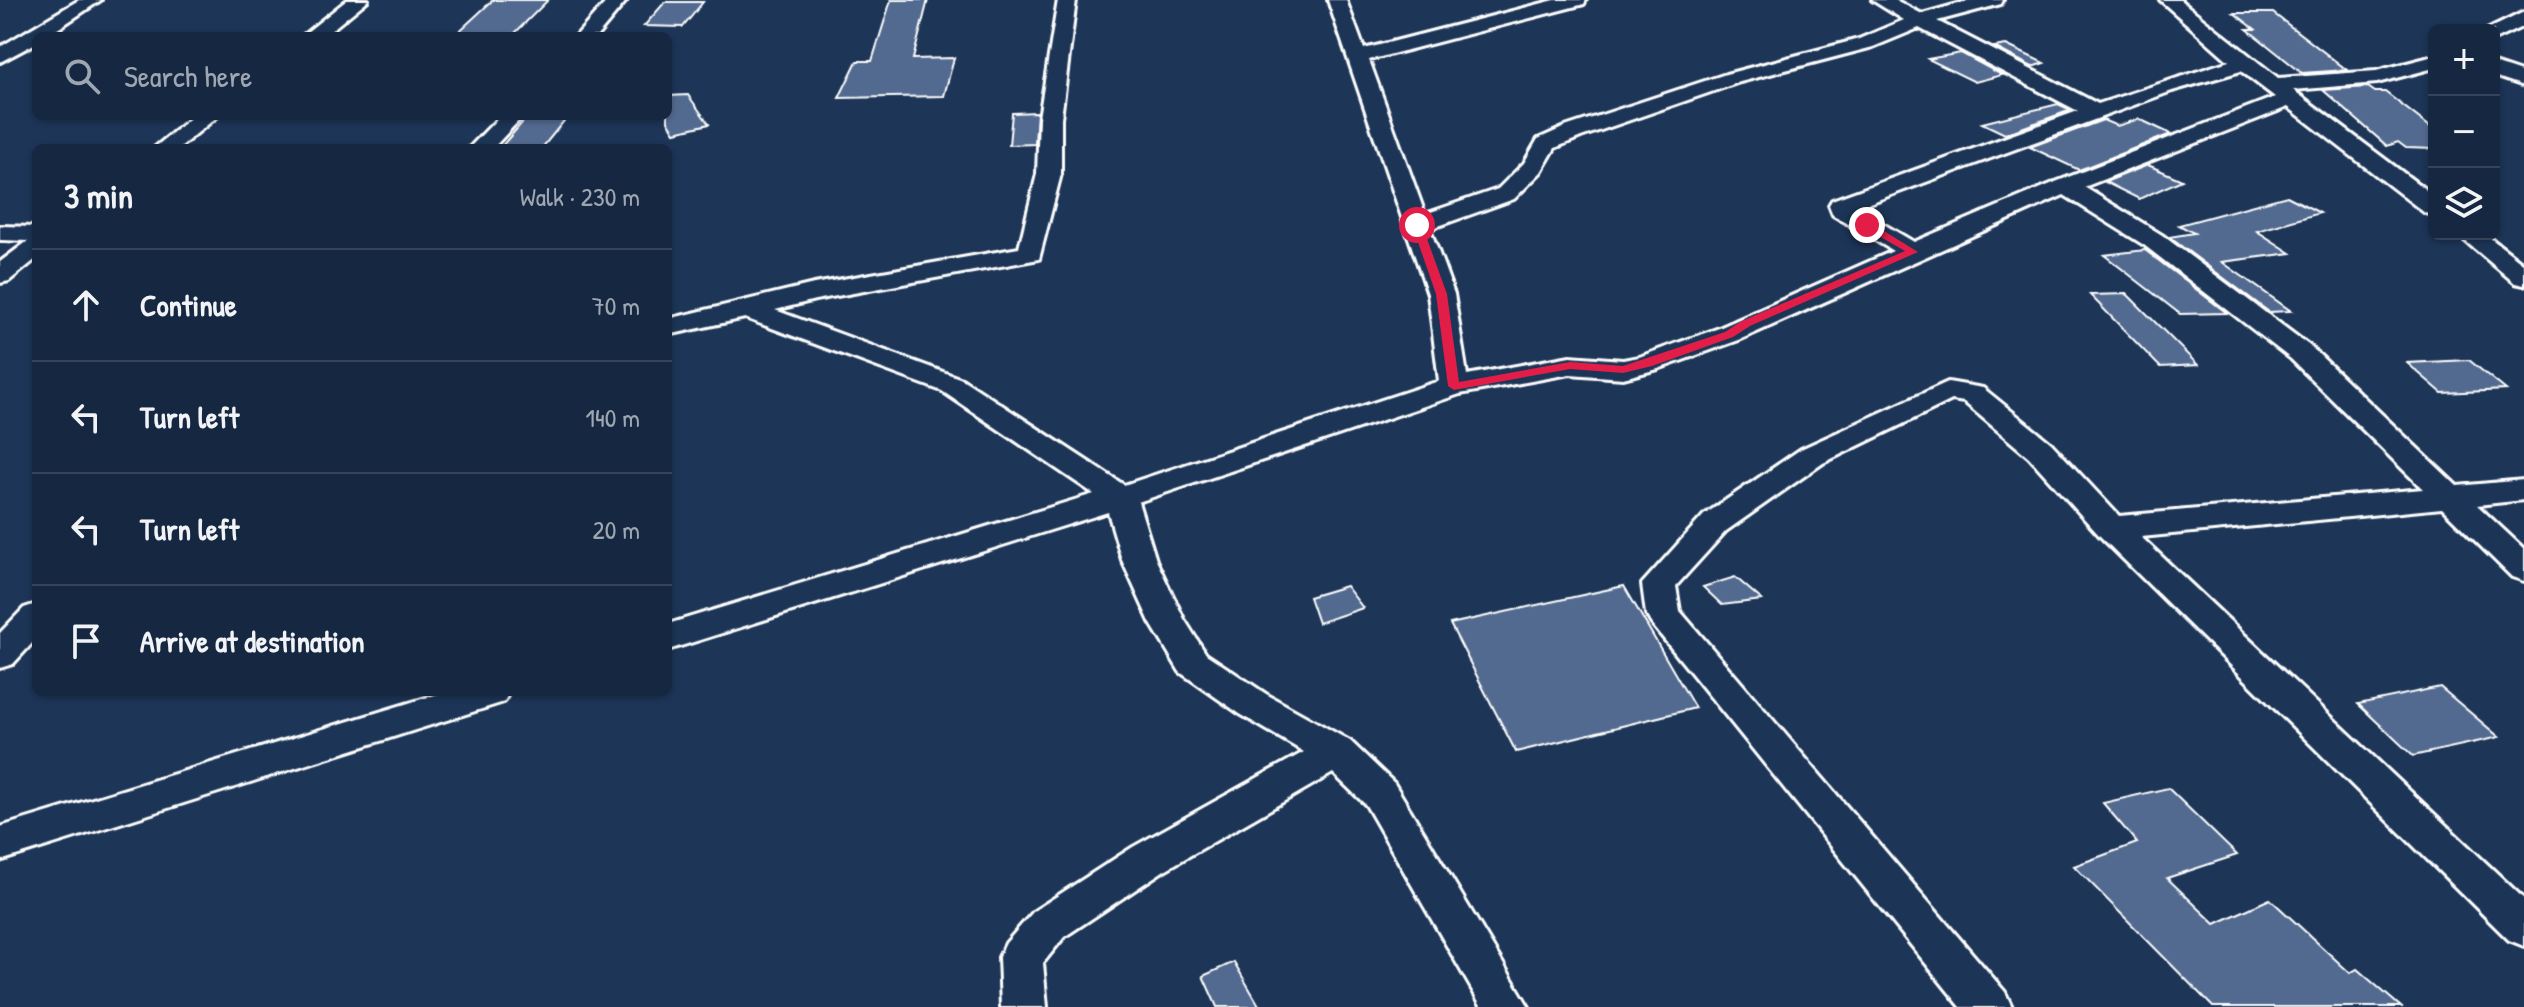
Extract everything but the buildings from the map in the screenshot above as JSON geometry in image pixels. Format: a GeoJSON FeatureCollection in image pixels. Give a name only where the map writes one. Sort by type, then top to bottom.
{"type":"FeatureCollection","features":[{"type":"Feature","properties":{"kind":"street"},"geometry":{"type":"LineString","coordinates":[[39,32],[92,0]]}},
{"type":"Feature","properties":{"kind":"street"},"geometry":{"type":"LineString","coordinates":[[317,32],[359,0]]}},
{"type":"Feature","properties":{"kind":"street"},"geometry":{"type":"LineString","coordinates":[[590,32],[618,0]]}},
{"type":"Feature","properties":{"kind":"street"},"geometry":{"type":"LineString","coordinates":[[672,326],[814,292],[1030,254],[1049,174],[1050,118],[1067,0]]}},
{"type":"Feature","properties":{"kind":"street"},"geometry":{"type":"LineString","coordinates":[[1337,0],[1441,294],[1454,386]]}},
{"type":"Feature","properties":{"kind":"street"},"geometry":{"type":"LineString","coordinates":[[1358,57],[1577,0]]}},
{"type":"Feature","properties":{"kind":"street"},"geometry":{"type":"LineString","coordinates":[[1881,0],[2096,112]]}},
{"type":"Feature","properties":{"kind":"street"},"geometry":{"type":"LineString","coordinates":[[1417,225],[1506,194],[1533,167],[1546,144],[1573,132],[1733,78],[1866,43],[1920,20],[1994,0]]}},
{"type":"Feature","properties":{"kind":"street"},"geometry":{"type":"LineString","coordinates":[[2169,0],[2245,63],[2428,203]]}},
{"type":"Feature","properties":{"kind":"street"},"geometry":{"type":"LineString","coordinates":[[2500,31],[2524,18]]}},
{"type":"Feature","properties":{"kind":"street"},"geometry":{"type":"LineString","coordinates":[[0,56],[32,37]]}},
{"type":"Feature","properties":{"kind":"street"},"geometry":{"type":"LineString","coordinates":[[1913,252],[1842,210],[1841,205],[2096,112],[2245,63]]}},
{"type":"Feature","properties":{"kind":"street"},"geometry":{"type":"LineString","coordinates":[[672,636],[1120,497],[1454,386],[1570,365],[1623,369],[1648,363],[1729,334],[2282,92],[2377,77],[2428,64]]}},
{"type":"Feature","properties":{"kind":"street"},"geometry":{"type":"LineString","coordinates":[[2500,71],[2524,80]]}},
{"type":"Feature","properties":{"kind":"street"},"geometry":{"type":"LineString","coordinates":[[170,144],[202,120]]}},
{"type":"Feature","properties":{"kind":"street"},"geometry":{"type":"LineString","coordinates":[[484,144],[508,120]]}},
{"type":"Feature","properties":{"kind":"street"},"geometry":{"type":"LineString","coordinates":[[2066,186],[2153,240],[2301,353],[2524,569]]}},
{"type":"Feature","properties":{"kind":"street"},"geometry":{"type":"LineString","coordinates":[[0,233],[32,234]]}},
{"type":"Feature","properties":{"kind":"street"},"geometry":{"type":"LineString","coordinates":[[2477,240],[2524,277]]}},
{"type":"Feature","properties":{"kind":"street"},"geometry":{"type":"LineString","coordinates":[[0,275],[32,250]]}},
{"type":"Feature","properties":{"kind":"street"},"geometry":{"type":"LineString","coordinates":[[747,309],[952,385],[1120,497],[1139,560],[1168,622],[1193,663],[1253,704],[1336,752],[1380,794],[1506,1007]]}},
{"type":"Feature","properties":{"kind":"street"},"geometry":{"type":"LineString","coordinates":[[1989,1007],[1663,614],[1659,584],[1715,523],[1812,456],[1948,391],[1973,394],[2040,450],[2111,527],[2524,927]]}},
{"type":"Feature","properties":{"kind":"street"},"geometry":{"type":"LineString","coordinates":[[2111,527],[2524,490]]}},
{"type":"Feature","properties":{"kind":"street"},"geometry":{"type":"LineString","coordinates":[[0,655],[32,621]]}},
{"type":"Feature","properties":{"kind":"street"},"geometry":{"type":"LineString","coordinates":[[0,844],[478,696]]}},
{"type":"Feature","properties":{"kind":"street"},"geometry":{"type":"LineString","coordinates":[[1024,1007],[1021,957],[1049,924],[1148,859],[1336,752]]}},
{"type":"Feature","properties":{"kind":"route"},"geometry":{"type":"LineString","coordinates":[[1417,225],[1441,294],[1454,386],[1570,365],[1623,369],[1648,363],[1729,334],[1913,252],[1867,225]]}}]}
